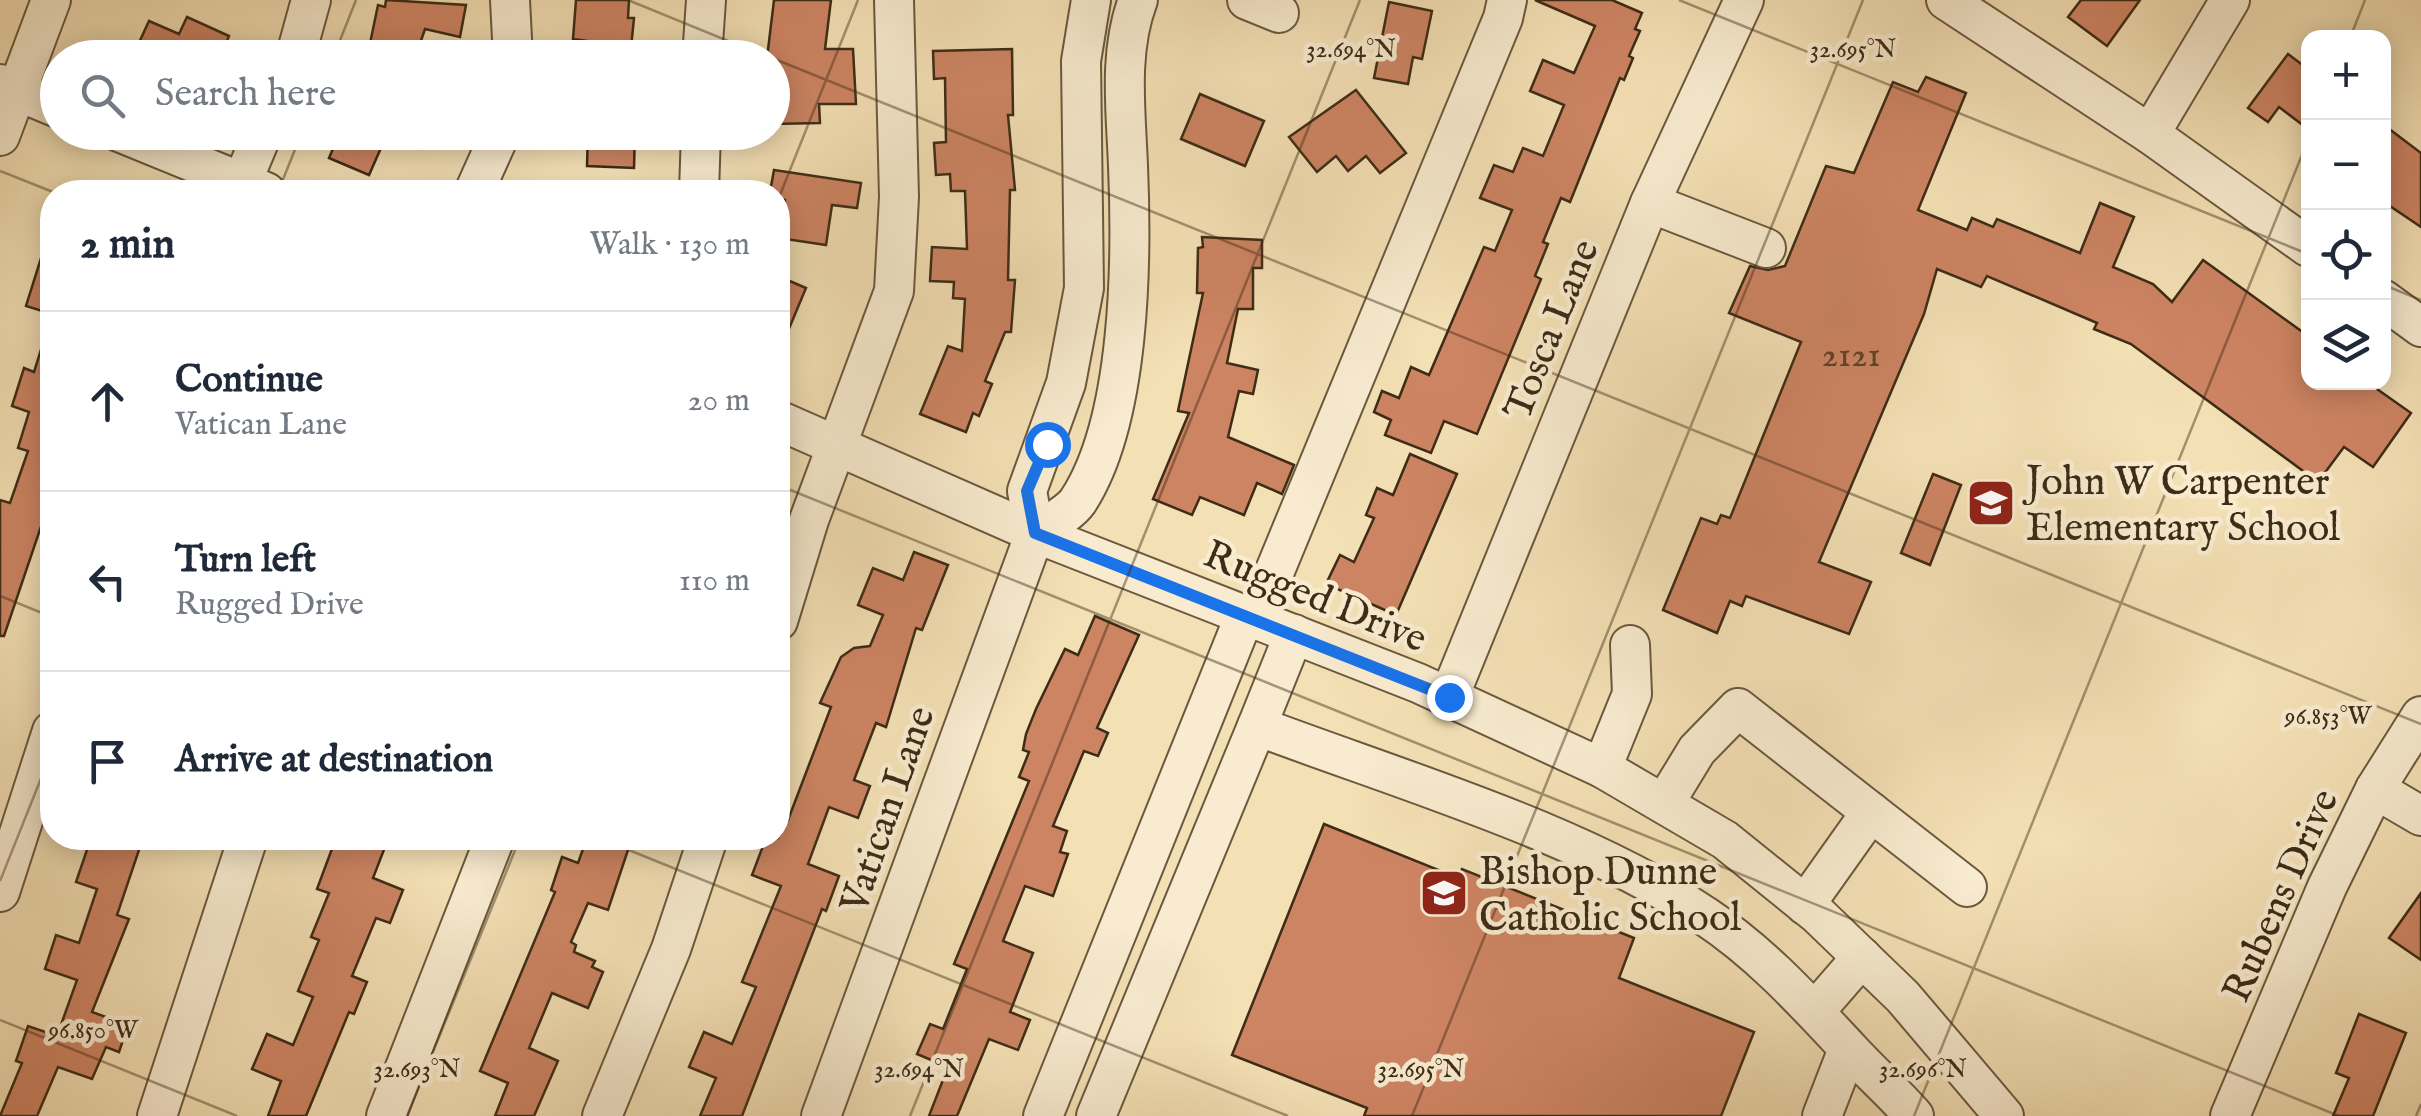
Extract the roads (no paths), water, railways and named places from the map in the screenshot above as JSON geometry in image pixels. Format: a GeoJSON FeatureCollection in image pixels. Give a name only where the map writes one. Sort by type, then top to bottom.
{"type":"FeatureCollection","features":[{"type":"Feature","properties":{"kind":"street"},"geometry":{"type":"LineString","coordinates":[[0,136],[9,88],[51,0]]}},
{"type":"Feature","properties":{"kind":"street"},"geometry":{"type":"LineString","coordinates":[[301,40],[312,0]]}},
{"type":"Feature","properties":{"kind":"street"},"geometry":{"type":"LineString","coordinates":[[510,0],[512,40]]}},
{"type":"Feature","properties":{"kind":"street"},"geometry":{"type":"LineString","coordinates":[[703,40],[706,0]]}},
{"type":"Feature","properties":{"kind":"street"},"geometry":{"type":"LineString","coordinates":[[790,585],[894,291],[899,197],[894,0]]}},
{"type":"Feature","properties":{"kind":"street","name":"Vatican Lane"},"geometry":{"type":"LineString","coordinates":[[822,1116],[1035,533],[1027,491],[1066,382],[1084,288],[1082,61],[1091,0]]}},
{"type":"Feature","properties":{"kind":"street"},"geometry":{"type":"LineString","coordinates":[[1035,533],[1076,504],[1116,396],[1128,281],[1124,74],[1138,0]]}},
{"type":"Feature","properties":{"kind":"street"},"geometry":{"type":"LineString","coordinates":[[1044,1116],[1503,18],[1507,0]]}},
{"type":"Feature","properties":{"kind":"street","name":"Tosca Lane"},"geometry":{"type":"LineString","coordinates":[[1449,697],[1650,203],[1744,0]]}},
{"type":"Feature","properties":{"kind":"street"},"geometry":{"type":"LineString","coordinates":[[2150,134],[2230,0]]}},
{"type":"Feature","properties":{"kind":"street"},"geometry":{"type":"LineString","coordinates":[[1969,6],[2301,241]]}},
{"type":"Feature","properties":{"kind":"street"},"geometry":{"type":"LineString","coordinates":[[9,88],[40,101]]}},
{"type":"Feature","properties":{"kind":"street"},"geometry":{"type":"LineString","coordinates":[[160,150],[228,180]]}},
{"type":"Feature","properties":{"kind":"street"},"geometry":{"type":"LineString","coordinates":[[251,180],[259,150]]}},
{"type":"Feature","properties":{"kind":"street"},"geometry":{"type":"LineString","coordinates":[[479,180],[492,150]]}},
{"type":"Feature","properties":{"kind":"street"},"geometry":{"type":"LineString","coordinates":[[699,180],[700,150]]}},
{"type":"Feature","properties":{"kind":"street"},"geometry":{"type":"LineString","coordinates":[[1650,203],[1766,248]]}},
{"type":"Feature","properties":{"kind":"street"},"geometry":{"type":"LineString","coordinates":[[2391,305],[2421,327]]}},
{"type":"Feature","properties":{"kind":"street","name":"Rugged Drive"},"geometry":{"type":"LineString","coordinates":[[790,425],[1035,533],[1449,697],[1602,768],[1725,840],[1805,904],[1904,997],[2004,1116]]}},
{"type":"Feature","properties":{"kind":"street"},"geometry":{"type":"LineString","coordinates":[[1096,1116],[1294,634]]}},
{"type":"Feature","properties":{"kind":"street"},"geometry":{"type":"LineString","coordinates":[[1602,768],[1632,694],[1630,644]]}},
{"type":"Feature","properties":{"kind":"street"},"geometry":{"type":"LineString","coordinates":[[1664,804],[1697,750],[1738,708],[1967,887]]}},
{"type":"Feature","properties":{"kind":"street","name":"Rubens Drive"},"geometry":{"type":"LineString","coordinates":[[2230,1116],[2327,887],[2375,789],[2421,716]]}},
{"type":"Feature","properties":{"kind":"street"},"geometry":{"type":"LineString","coordinates":[[1257,726],[1550,837],[1642,878],[1708,917],[1816,1010],[1914,1116]]}},
{"type":"Feature","properties":{"kind":"street"},"geometry":{"type":"LineString","coordinates":[[0,892],[40,768]]}},
{"type":"Feature","properties":{"kind":"street"},"geometry":{"type":"LineString","coordinates":[[2375,789],[2421,816]]}},
{"type":"Feature","properties":{"kind":"street"},"geometry":{"type":"LineString","coordinates":[[1805,904],[1871,812]]}},
{"type":"Feature","properties":{"kind":"street"},"geometry":{"type":"LineString","coordinates":[[157,1116],[244,850]]}},
{"type":"Feature","properties":{"kind":"street"},"geometry":{"type":"LineString","coordinates":[[386,1116],[490,850]]}},
{"type":"Feature","properties":{"kind":"street"},"geometry":{"type":"LineString","coordinates":[[602,1116],[671,949],[704,850]]}},
{"type":"Feature","properties":{"kind":"street"},"geometry":{"type":"LineString","coordinates":[[1816,1010],[1862,957]]}},
{"type":"Feature","properties":{"kind":"street"},"geometry":{"type":"LineString","coordinates":[[1822,1116],[1848,1048]]}},
{"type":"Feature","properties":{"kind":"place","name":"John W Carpenter Elementary School"},"geometry":{"type":"Point","coordinates":[1991,503]}},
{"type":"Feature","properties":{"kind":"place","name":"Bishop Dunne Catholic School"},"geometry":{"type":"Point","coordinates":[1444,893]}}]}
